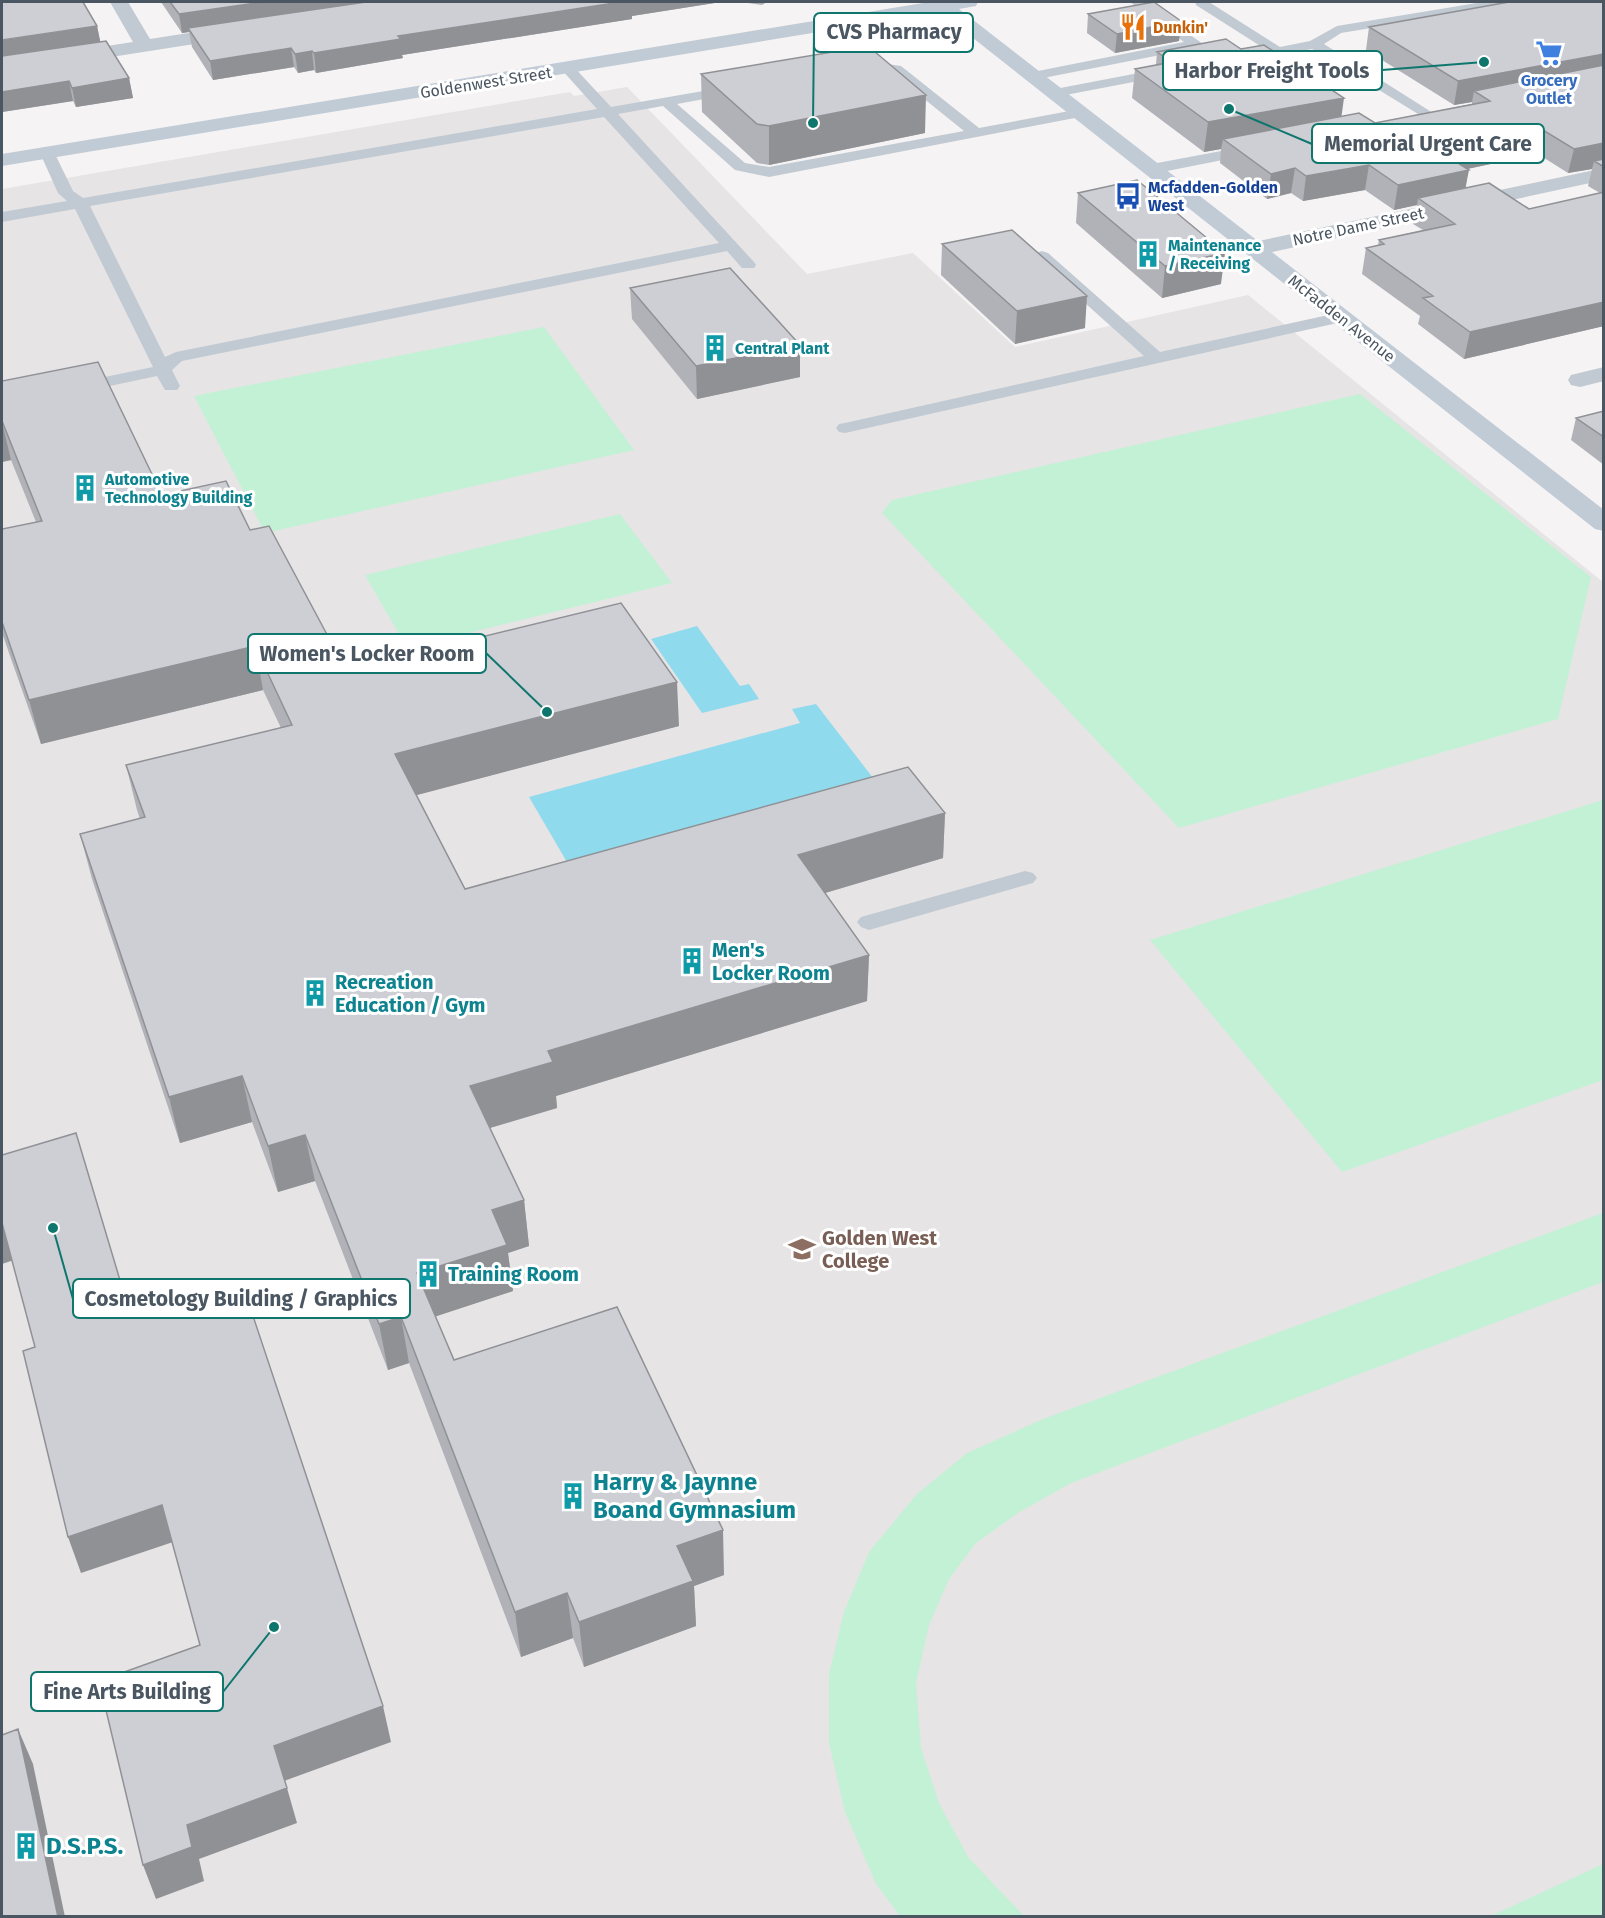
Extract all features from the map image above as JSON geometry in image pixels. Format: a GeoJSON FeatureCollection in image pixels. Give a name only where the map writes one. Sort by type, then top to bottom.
{"type":"FeatureCollection","features":[{"type":"Feature","properties":{"kind":"street"},"geometry":{"type":"LineString","coordinates":[[119,2],[145,46]]}},
{"type":"Feature","properties":{"kind":"street","name":"Goldenwest Street"},"geometry":{"type":"LineString","coordinates":[[2,160],[568,69],[941,4],[969,2]]}},
{"type":"Feature","properties":{"kind":"street","name":"McFadden Avenue"},"geometry":{"type":"LineString","coordinates":[[941,4],[1604,523]]}},
{"type":"Feature","properties":{"kind":"street"},"geometry":{"type":"LineString","coordinates":[[2,68],[249,30]]}},
{"type":"Feature","properties":{"kind":"street","name":"Notre Dame Street"},"geometry":{"type":"LineString","coordinates":[[1254,249],[1604,174]]}},
{"type":"Feature","properties":{"kind":"street"},"geometry":{"type":"LineString","coordinates":[[1580,380],[1604,374]]}},
{"type":"Feature","properties":{"kind":"lane"},"geometry":{"type":"LineString","coordinates":[[1033,76],[1201,45],[1136,2]]}},
{"type":"Feature","properties":{"kind":"lane"},"geometry":{"type":"LineString","coordinates":[[1201,2],[1277,51]]}},
{"type":"Feature","properties":{"kind":"lane"},"geometry":{"type":"LineString","coordinates":[[1418,2],[1437,13]]}},
{"type":"Feature","properties":{"kind":"lane"},"geometry":{"type":"LineString","coordinates":[[1229,58],[1254,56],[1314,44],[1337,30],[1504,2]]}},
{"type":"Feature","properties":{"kind":"lane"},"geometry":{"type":"LineString","coordinates":[[1314,44],[1434,115],[1405,121]]}},
{"type":"Feature","properties":{"kind":"lane"},"geometry":{"type":"LineString","coordinates":[[1254,56],[1273,69]]}},
{"type":"Feature","properties":{"kind":"lane"},"geometry":{"type":"LineString","coordinates":[[850,70],[874,66],[896,69],[976,134]]}},
{"type":"Feature","properties":{"kind":"lane"},"geometry":{"type":"LineString","coordinates":[[568,69],[748,265]]}},
{"type":"Feature","properties":{"kind":"lane"},"geometry":{"type":"LineString","coordinates":[[1055,93],[1179,69]]}},
{"type":"Feature","properties":{"kind":"lane"},"geometry":{"type":"LineString","coordinates":[[2,217],[746,87]]}},
{"type":"Feature","properties":{"kind":"lane"},"geometry":{"type":"LineString","coordinates":[[665,101],[740,167],[769,172],[976,134],[1080,112]]}},
{"type":"Feature","properties":{"kind":"lane"},"geometry":{"type":"LineString","coordinates":[[1152,169],[1268,147]]}},
{"type":"Feature","properties":{"kind":"lane"},"geometry":{"type":"LineString","coordinates":[[48,153],[66,194],[80,203],[171,386]]}},
{"type":"Feature","properties":{"kind":"lane"},"geometry":{"type":"LineString","coordinates":[[59,392],[162,370],[176,357],[729,246]]}},
{"type":"Feature","properties":{"kind":"lane"},"geometry":{"type":"LineString","coordinates":[[1042,256],[1156,358]]}},
{"type":"Feature","properties":{"kind":"lane"},"geometry":{"type":"LineString","coordinates":[[845,428],[1342,317]]}},
{"type":"Feature","properties":{"kind":"lane"},"geometry":{"type":"LineString","coordinates":[[869,922],[1025,878]]}},
{"type":"Feature","properties":{"kind":"shaded area","name":"Golden West College"},"geometry":{"type":"Polygon","coordinates":[[[627,87],[807,274],[913,253],[1015,347],[1248,295],[1603,582],[1603,1916],[2,1916],[2,189],[570,92],[574,96],[627,87]]]}},
{"type":"Feature","properties":{"kind":"green space"},"geometry":{"type":"Polygon","coordinates":[[[544,327],[634,450],[265,533],[194,396],[544,327]]]}},
{"type":"Feature","properties":{"kind":"green space"},"geometry":{"type":"Polygon","coordinates":[[[1360,394],[1591,577],[1558,719],[1179,828],[882,513],[892,500],[1360,394]]]}},
{"type":"Feature","properties":{"kind":"green space"},"geometry":{"type":"Polygon","coordinates":[[[620,514],[672,583],[407,648],[365,575],[620,514]]]}},
{"type":"Feature","properties":{"kind":"green space"},"geometry":{"type":"Polygon","coordinates":[[[1603,800],[1603,1080],[1342,1172],[1150,940],[1603,800]]]}},
{"type":"Feature","properties":{"kind":"green space"},"geometry":{"type":"Polygon","coordinates":[[[1603,1213],[1603,1282],[1071,1483],[1018,1513],[976,1543],[949,1579],[929,1625],[916,1683],[921,1748],[939,1803],[968,1857],[1024,1916],[900,1916],[876,1884],[845,1812],[829,1743],[829,1674],[844,1612],[869,1552],[917,1494],[967,1453],[1043,1419],[1603,1213]]]}},
{"type":"Feature","properties":{"kind":"green space"},"geometry":{"type":"Polygon","coordinates":[[[1603,1864],[1603,1916],[1491,1916],[1603,1864]]]}},
{"type":"Feature","properties":{"kind":"water"},"geometry":{"type":"Polygon","coordinates":[[[697,626],[740,686],[749,684],[759,699],[702,713],[651,639],[697,626]]]}},
{"type":"Feature","properties":{"kind":"water"},"geometry":{"type":"Polygon","coordinates":[[[816,704],[887,796],[578,881],[529,797],[800,723],[792,709],[816,704]]]}},
{"type":"Feature","properties":{"kind":"building"},"geometry":{"type":"Polygon","coordinates":[[[2,2],[83,2],[97,26],[2,40],[2,2]]]}},
{"type":"Feature","properties":{"kind":"building"},"geometry":{"type":"Polygon","coordinates":[[[170,2],[263,2],[179,14],[170,2]]]}},
{"type":"Feature","properties":{"kind":"building"},"geometry":{"type":"Polygon","coordinates":[[[366,2],[621,2],[398,36],[401,39],[314,53],[312,51],[295,54],[291,48],[210,61],[188,28],[366,2]]]}},
{"type":"Feature","properties":{"kind":"building"},"geometry":{"type":"Polygon","coordinates":[[[1154,2],[1181,21],[1117,34],[1088,14],[1154,2]]]}},
{"type":"Feature","properties":{"kind":"building"},"geometry":{"type":"Polygon","coordinates":[[[1509,2],[1604,2],[1604,54],[1458,81],[1369,27],[1509,2]]]}},
{"type":"Feature","properties":{"kind":"building"},"geometry":{"type":"Polygon","coordinates":[[[1226,39],[1241,49],[1264,45],[1344,98],[1208,122],[1135,69],[1172,62],[1157,52],[1226,39]]]}},
{"type":"Feature","properties":{"kind":"building"},"geometry":{"type":"Polygon","coordinates":[[[106,41],[129,78],[72,88],[69,81],[2,92],[2,56],[106,41]]]}},
{"type":"Feature","properties":{"kind":"building"},"geometry":{"type":"Polygon","coordinates":[[[868,46],[926,95],[769,126],[757,124],[701,74],[868,46]]]}},
{"type":"Feature","properties":{"kind":"building"},"geometry":{"type":"Polygon","coordinates":[[[1604,65],[1604,143],[1574,149],[1543,130],[1439,151],[1469,170],[1398,185],[1369,165],[1306,176],[1295,168],[1271,174],[1223,139],[1359,113],[1375,123],[1490,101],[1474,91],[1604,65]]]}},
{"type":"Feature","properties":{"kind":"building"},"geometry":{"type":"Polygon","coordinates":[[[1604,159],[1604,167],[1594,161],[1604,159]]]}},
{"type":"Feature","properties":{"kind":"building"},"geometry":{"type":"Polygon","coordinates":[[[1137,180],[1225,253],[1165,266],[1078,193],[1137,180]]]}},
{"type":"Feature","properties":{"kind":"building"},"geometry":{"type":"Polygon","coordinates":[[[1489,183],[1529,209],[1604,192],[1604,302],[1470,332],[1423,298],[1433,296],[1366,248],[1384,244],[1379,240],[1455,224],[1418,198],[1489,183]]]}},
{"type":"Feature","properties":{"kind":"building"},"geometry":{"type":"Polygon","coordinates":[[[1012,230],[1087,296],[1017,311],[942,244],[1012,230]]]}},
{"type":"Feature","properties":{"kind":"building"},"geometry":{"type":"Polygon","coordinates":[[[730,268],[800,345],[696,366],[630,288],[730,268]]]}},
{"type":"Feature","properties":{"kind":"building"},"geometry":{"type":"Polygon","coordinates":[[[98,362],[162,495],[226,481],[250,530],[269,526],[346,670],[621,603],[677,682],[395,754],[465,889],[908,767],[945,813],[798,855],[869,955],[548,1051],[553,1062],[470,1086],[524,1200],[492,1210],[507,1245],[417,1273],[454,1360],[617,1307],[723,1530],[677,1546],[693,1581],[579,1622],[567,1593],[515,1612],[401,1317],[379,1324],[305,1135],[268,1146],[242,1076],[169,1097],[80,834],[145,817],[126,765],[292,725],[255,646],[29,700],[2,622],[2,529],[42,521],[2,421],[2,381],[98,362]]]}},
{"type":"Feature","properties":{"kind":"building"},"geometry":{"type":"Polygon","coordinates":[[[1604,411],[1604,437],[1576,418],[1604,411]]]}},
{"type":"Feature","properties":{"kind":"building"},"geometry":{"type":"Polygon","coordinates":[[[76,1133],[131,1317],[242,1283],[383,1706],[274,1746],[287,1788],[187,1825],[192,1847],[143,1865],[99,1681],[200,1645],[162,1505],[68,1537],[23,1351],[35,1347],[2,1223],[2,1155],[76,1133]]]}},
{"type":"Feature","properties":{"kind":"building","name":"D.S.P.S."},"geometry":{"type":"Polygon","coordinates":[[[18,1729],[58,1917],[2,1917],[2,1735],[18,1729]]]}},
{"type":"Feature","properties":{"kind":"place","name":"Dunkin'"},"geometry":{"type":"Point","coordinates":[1133,27]}},
{"type":"Feature","properties":{"kind":"place","name":"Grocery Outlet"},"geometry":{"type":"Point","coordinates":[1549,53]}},
{"type":"Feature","properties":{"kind":"place","name":"Harbor Freight Tools"},"geometry":{"type":"Point","coordinates":[1484,62]}},
{"type":"Feature","properties":{"kind":"place","name":"Memorial Urgent Care"},"geometry":{"type":"Point","coordinates":[1229,109]}},
{"type":"Feature","properties":{"kind":"place","name":"CVS Pharmacy"},"geometry":{"type":"Point","coordinates":[813,123]}},
{"type":"Feature","properties":{"kind":"place","name":"Mcfadden-Golden West"},"geometry":{"type":"Point","coordinates":[1128,196]}},
{"type":"Feature","properties":{"kind":"place","name":"Maintenance / Receiving"},"geometry":{"type":"Point","coordinates":[1148,254]}},
{"type":"Feature","properties":{"kind":"place","name":"Central Plant"},"geometry":{"type":"Point","coordinates":[715,348]}},
{"type":"Feature","properties":{"kind":"place","name":"Automotive Technology Building"},"geometry":{"type":"Point","coordinates":[85,488]}},
{"type":"Feature","properties":{"kind":"place","name":"Women's Locker Room"},"geometry":{"type":"Point","coordinates":[547,712]}},
{"type":"Feature","properties":{"kind":"place","name":"Men's Locker Room"},"geometry":{"type":"Point","coordinates":[692,961]}},
{"type":"Feature","properties":{"kind":"place","name":"Recreation Education / Gym"},"geometry":{"type":"Point","coordinates":[315,993]}},
{"type":"Feature","properties":{"kind":"place","name":"Cosmetology Building / Graphics"},"geometry":{"type":"Point","coordinates":[53,1228]}},
{"type":"Feature","properties":{"kind":"place","name":"Golden West College"},"geometry":{"type":"Point","coordinates":[802,1249]}},
{"type":"Feature","properties":{"kind":"place","name":"Training Room"},"geometry":{"type":"Point","coordinates":[428,1274]}},
{"type":"Feature","properties":{"kind":"place","name":"Harry & Jaynne Boand Gymnasium"},"geometry":{"type":"Point","coordinates":[573,1496]}},
{"type":"Feature","properties":{"kind":"place","name":"Fine Arts Building"},"geometry":{"type":"Point","coordinates":[274,1627]}},
{"type":"Feature","properties":{"kind":"place","name":"D.S.P.S."},"geometry":{"type":"Point","coordinates":[26,1846]}}]}
